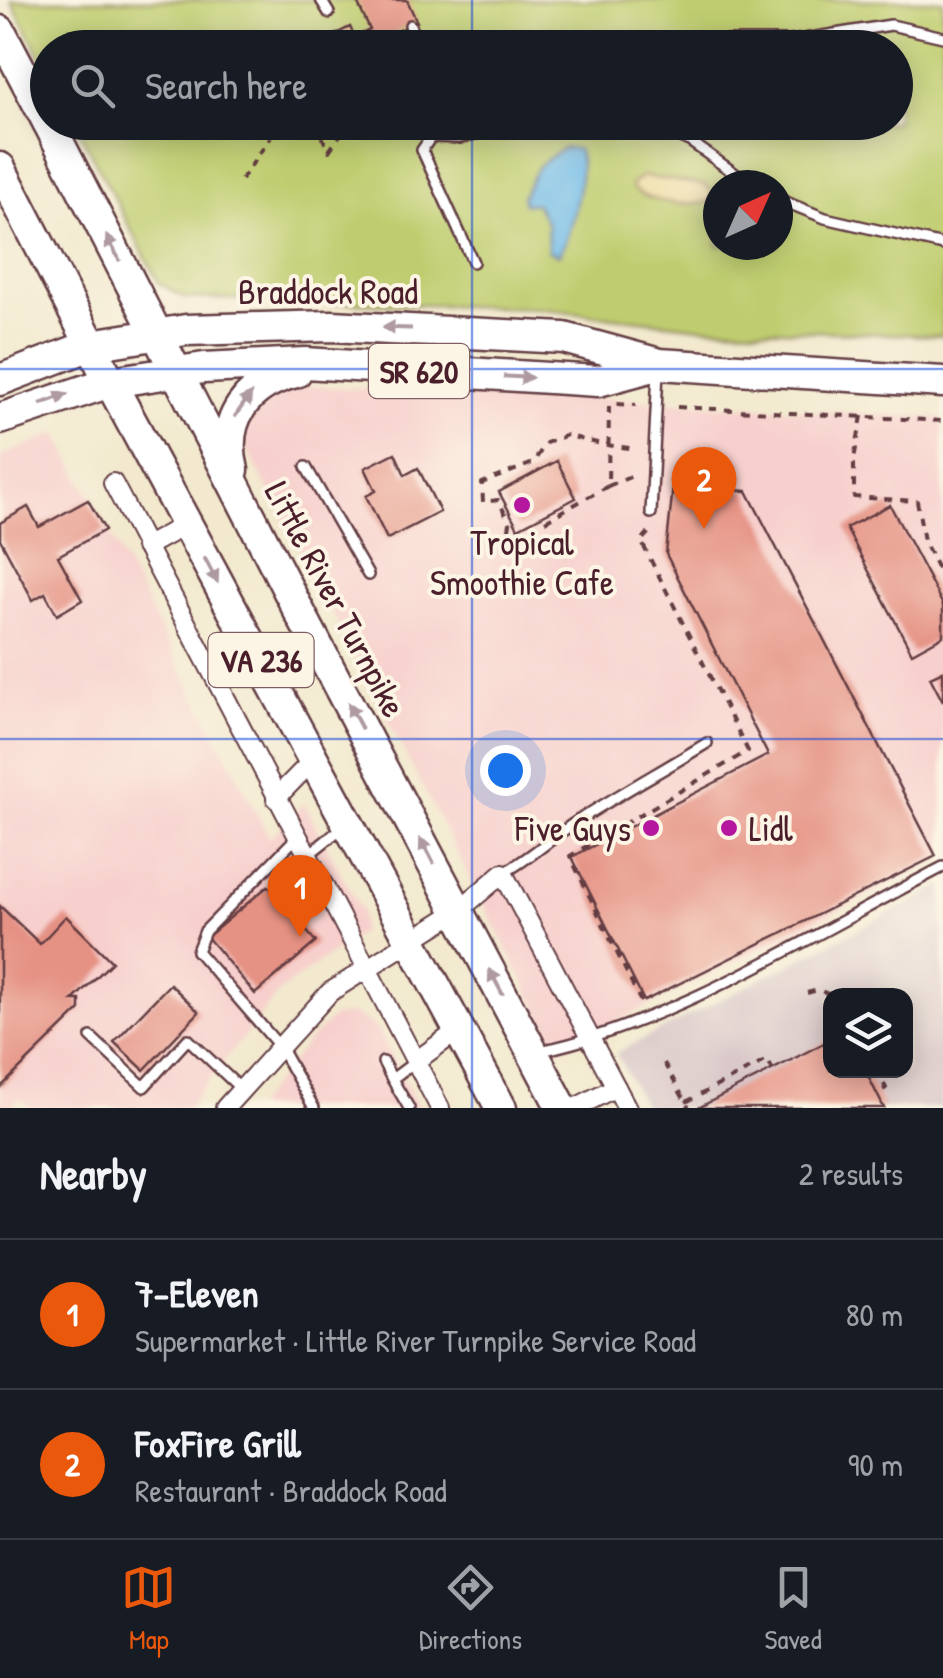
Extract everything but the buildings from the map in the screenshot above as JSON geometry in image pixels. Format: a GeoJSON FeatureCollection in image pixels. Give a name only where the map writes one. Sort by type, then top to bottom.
{"type":"FeatureCollection","features":[{"type":"Feature","properties":{"kind":"main road","name":"Little River Turnpike"},"geometry":{"type":"LineString","coordinates":[[0,30],[30,88]]}},
{"type":"Feature","properties":{"kind":"main road","name":"Little River Turnpike"},"geometry":{"type":"LineString","coordinates":[[57,140],[240,497],[562,1108]]}},
{"type":"Feature","properties":{"kind":"main road","name":"VA 236"},"geometry":{"type":"LineString","coordinates":[[0,168],[110,382],[502,1108]]}},
{"type":"Feature","properties":{"kind":"main road","name":"Braddock Road"},"geometry":{"type":"LineString","coordinates":[[0,380],[91,345],[158,334],[316,326],[564,338],[658,364],[943,382]]}},
{"type":"Feature","properties":{"kind":"main road","name":"Braddock Road"},"geometry":{"type":"LineString","coordinates":[[0,419],[110,382],[177,372],[329,365],[598,381],[658,364]]}},
{"type":"Feature","properties":{"kind":"main road"},"geometry":{"type":"LineString","coordinates":[[240,497],[230,439],[236,411],[247,396],[276,377],[329,365]]}},
{"type":"Feature","properties":{"kind":"street"},"geometry":{"type":"LineString","coordinates":[[113,482],[440,1108]]}},
{"type":"Feature","properties":{"kind":"street"},"geometry":{"type":"LineString","coordinates":[[146,547],[187,524]]}},
{"type":"Feature","properties":{"kind":"street"},"geometry":{"type":"LineString","coordinates":[[276,798],[314,758]]}},
{"type":"Feature","properties":{"kind":"street"},"geometry":{"type":"LineString","coordinates":[[225,1108],[330,992],[412,936],[458,911],[503,873],[627,1108]]}},
{"type":"Feature","properties":{"kind":"street"},"geometry":{"type":"LineString","coordinates":[[416,1062],[460,1029]]}},
{"type":"Feature","properties":{"kind":"street"},"geometry":{"type":"LineString","coordinates":[[576,1108],[616,1087]]}},
{"type":"Feature","properties":{"kind":"lane"},"geometry":{"type":"LineString","coordinates":[[321,0],[329,13]]}},
{"type":"Feature","properties":{"kind":"lane"},"geometry":{"type":"LineString","coordinates":[[854,30],[891,24],[943,37]]}},
{"type":"Feature","properties":{"kind":"lane"},"geometry":{"type":"LineString","coordinates":[[410,25],[412,30]]}},
{"type":"Feature","properties":{"kind":"lane"},"geometry":{"type":"LineString","coordinates":[[428,140],[422,150],[473,262]]}},
{"type":"Feature","properties":{"kind":"lane"},"geometry":{"type":"LineString","coordinates":[[687,140],[731,170]]}},
{"type":"Feature","properties":{"kind":"lane"},"geometry":{"type":"LineString","coordinates":[[793,205],[826,218],[943,245]]}},
{"type":"Feature","properties":{"kind":"lane"},"geometry":{"type":"LineString","coordinates":[[652,513],[658,364]]}},
{"type":"Feature","properties":{"kind":"lane"},"geometry":{"type":"LineString","coordinates":[[306,467],[368,575]]}},
{"type":"Feature","properties":{"kind":"lane"},"geometry":{"type":"LineString","coordinates":[[503,873],[536,855],[548,840],[582,818],[707,743]]}},
{"type":"Feature","properties":{"kind":"lane"},"geometry":{"type":"LineString","coordinates":[[307,856],[349,822]]}},
{"type":"Feature","properties":{"kind":"lane"},"geometry":{"type":"LineString","coordinates":[[298,838],[198,942],[203,962],[280,1047],[312,1104],[326,1108]]}},
{"type":"Feature","properties":{"kind":"lane"},"geometry":{"type":"LineString","coordinates":[[533,1053],[592,1041],[637,1021],[943,868]]}},
{"type":"Feature","properties":{"kind":"lane"},"geometry":{"type":"LineString","coordinates":[[91,1036],[144,1087],[188,1039],[242,1090]]}},
{"type":"Feature","properties":{"kind":"lane"},"geometry":{"type":"LineString","coordinates":[[383,1062],[408,1108]]}},
{"type":"Feature","properties":{"kind":"lane"},"geometry":{"type":"LineString","coordinates":[[392,1078],[416,1062]]}},
{"type":"Feature","properties":{"kind":"path"},"geometry":{"type":"LineString","coordinates":[[241,180],[269,140]]}},
{"type":"Feature","properties":{"kind":"path"},"geometry":{"type":"LineString","coordinates":[[324,140],[329,151],[337,140]]}},
{"type":"Feature","properties":{"kind":"path"},"geometry":{"type":"LineString","coordinates":[[608,486],[609,404],[636,405]]}},
{"type":"Feature","properties":{"kind":"path"},"geometry":{"type":"LineString","coordinates":[[677,407],[943,421]]}},
{"type":"Feature","properties":{"kind":"path"},"geometry":{"type":"LineString","coordinates":[[862,416],[854,458],[854,498],[917,501],[924,542],[943,578]]}},
{"type":"Feature","properties":{"kind":"path"},"geometry":{"type":"LineString","coordinates":[[653,476],[635,475],[608,486],[506,542],[510,523],[498,500],[483,502],[482,484],[533,463],[538,451],[556,438],[567,435],[608,446],[654,451]]}},
{"type":"Feature","properties":{"kind":"path"},"geometry":{"type":"LineString","coordinates":[[637,1021],[642,998],[570,856],[748,751],[642,541],[659,522]]}},
{"type":"Feature","properties":{"kind":"path"},"geometry":{"type":"LineString","coordinates":[[807,993],[823,992]]}},
{"type":"Feature","properties":{"kind":"path"},"geometry":{"type":"LineString","coordinates":[[763,1052],[773,1070]]}},
{"type":"Feature","properties":{"kind":"path"},"geometry":{"type":"LineString","coordinates":[[664,1063],[687,1105],[768,1060]]}},
{"type":"Feature","properties":{"kind":"path"},"geometry":{"type":"LineString","coordinates":[[876,1094],[886,1088],[880,1078]]}},
{"type":"Feature","properties":{"kind":"shaded area"},"geometry":{"type":"Polygon","coordinates":[[[280,385],[622,399],[943,418],[943,858],[559,1050],[244,443],[246,423],[280,385]]]}},
{"type":"Feature","properties":{"kind":"shaded area"},"geometry":{"type":"Polygon","coordinates":[[[57,433],[270,838],[304,803],[362,912],[361,932],[281,990],[187,1108],[31,1108],[20,1098],[10,1108],[0,1108],[0,457],[57,433]]]}},
{"type":"Feature","properties":{"kind":"shaded area"},"geometry":{"type":"Polygon","coordinates":[[[943,886],[943,1108],[645,1108],[616,1053],[943,886]]]}},
{"type":"Feature","properties":{"kind":"shaded area"},"geometry":{"type":"Polygon","coordinates":[[[353,1014],[377,1029],[419,1108],[254,1108],[309,1040],[333,1017],[353,1014]]]}},
{"type":"Feature","properties":{"kind":"green space"},"geometry":{"type":"Polygon","coordinates":[[[11,0],[943,0],[943,336],[701,327],[535,308],[185,298],[159,283],[84,140],[913,140],[913,30],[30,30],[30,36],[11,0]]]}},
{"type":"Feature","properties":{"kind":"sand"},"geometry":{"type":"Polygon","coordinates":[[[642,176],[703,185],[703,203],[655,199],[631,185],[642,176]]]}},
{"type":"Feature","properties":{"kind":"water"},"geometry":{"type":"Polygon","coordinates":[[[563,148],[577,149],[580,171],[572,218],[559,255],[548,251],[547,224],[536,204],[524,204],[522,197],[538,166],[563,148]]]}},
{"type":"Feature","properties":{"kind":"place","name":"Tropical Smoothie Cafe"},"geometry":{"type":"Point","coordinates":[522,505]}},
{"type":"Feature","properties":{"kind":"place","name":"FoxFire Grill"},"geometry":{"type":"Point","coordinates":[704,529]}},
{"type":"Feature","properties":{"kind":"place","name":"Five Guys"},"geometry":{"type":"Point","coordinates":[651,828]}},
{"type":"Feature","properties":{"kind":"place","name":"Lidl"},"geometry":{"type":"Point","coordinates":[729,828]}},
{"type":"Feature","properties":{"kind":"place","name":"7-Eleven"},"geometry":{"type":"Point","coordinates":[300,937]}}]}
